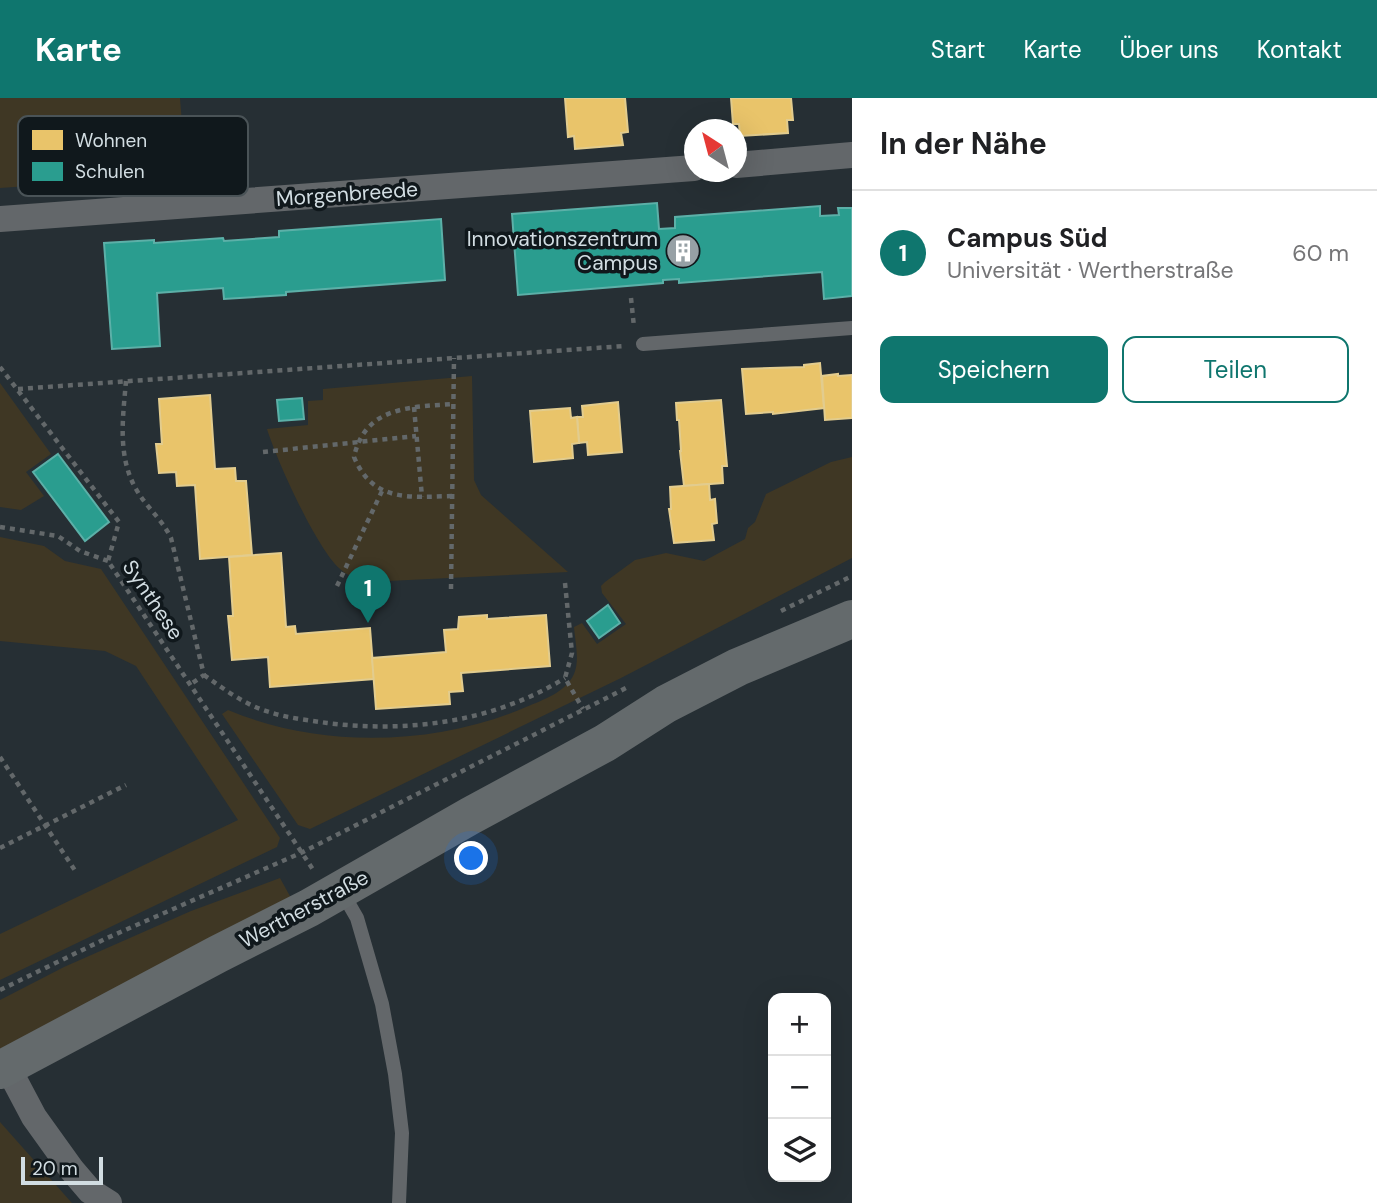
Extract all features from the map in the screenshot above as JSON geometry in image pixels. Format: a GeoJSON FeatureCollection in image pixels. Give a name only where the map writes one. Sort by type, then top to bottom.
{"type":"FeatureCollection","features":[{"type":"Feature","properties":{"kind":"main road","name":"Wertherstraße"},"geometry":{"type":"LineString","coordinates":[[4,1068],[341,891],[470,816],[606,743],[666,704],[738,667],[852,619]]}},
{"type":"Feature","properties":{"kind":"main road","name":"Wertherstraße"},"geometry":{"type":"LineString","coordinates":[[606,743],[767,677],[852,646]]}},
{"type":"Feature","properties":{"kind":"street"},"geometry":{"type":"LineString","coordinates":[[747,164],[852,155]]}},
{"type":"Feature","properties":{"kind":"street","name":"Morgenbreede"},"geometry":{"type":"LineString","coordinates":[[0,219],[684,169]]}},
{"type":"Feature","properties":{"kind":"street"},"geometry":{"type":"LineString","coordinates":[[4,1068],[34,1117],[72,1170],[90,1191],[109,1203]]}},
{"type":"Feature","properties":{"kind":"lane"},"geometry":{"type":"LineString","coordinates":[[643,344],[852,328]]}},
{"type":"Feature","properties":{"kind":"lane"},"geometry":{"type":"LineString","coordinates":[[341,891],[357,918],[382,1004],[402,1133],[399,1203]]}},
{"type":"Feature","properties":{"kind":"path"},"geometry":{"type":"LineString","coordinates":[[631,298],[634,321]]}},
{"type":"Feature","properties":{"kind":"path"},"geometry":{"type":"LineString","coordinates":[[17,389],[643,344]]}},
{"type":"Feature","properties":{"kind":"path"},"geometry":{"type":"LineString","coordinates":[[451,589],[454,358]]}},
{"type":"Feature","properties":{"kind":"path","name":"Synthese"},"geometry":{"type":"LineString","coordinates":[[0,367],[119,522],[108,562],[303,852]]}},
{"type":"Feature","properties":{"kind":"path"},"geometry":{"type":"LineString","coordinates":[[126,381],[123,452],[128,473],[136,491],[165,525],[171,538],[204,675],[241,700],[268,712],[356,726],[419,726],[463,718],[519,701],[565,678]]}},
{"type":"Feature","properties":{"kind":"path"},"geometry":{"type":"LineString","coordinates":[[452,496],[400,496],[382,491],[372,484],[354,457],[364,431],[379,418],[414,407],[453,404]]}},
{"type":"Feature","properties":{"kind":"path"},"geometry":{"type":"LineString","coordinates":[[414,407],[422,497]]}},
{"type":"Feature","properties":{"kind":"path"},"geometry":{"type":"LineString","coordinates":[[263,452],[416,436]]}},
{"type":"Feature","properties":{"kind":"path"},"geometry":{"type":"LineString","coordinates":[[337,586],[382,491]]}},
{"type":"Feature","properties":{"kind":"path"},"geometry":{"type":"LineString","coordinates":[[0,527],[58,536],[80,551],[108,562]]}},
{"type":"Feature","properties":{"kind":"path"},"geometry":{"type":"LineString","coordinates":[[779,612],[852,576]]}},
{"type":"Feature","properties":{"kind":"path"},"geometry":{"type":"LineString","coordinates":[[565,583],[572,653],[565,678],[583,709]]}},
{"type":"Feature","properties":{"kind":"path"},"geometry":{"type":"LineString","coordinates":[[190,684],[204,675]]}},
{"type":"Feature","properties":{"kind":"path"},"geometry":{"type":"LineString","coordinates":[[0,990],[107,938],[303,852],[632,685]]}},
{"type":"Feature","properties":{"kind":"path"},"geometry":{"type":"LineString","coordinates":[[0,757],[76,872]]}},
{"type":"Feature","properties":{"kind":"path"},"geometry":{"type":"LineString","coordinates":[[0,848],[126,785]]}},
{"type":"Feature","properties":{"kind":"shaded area"},"geometry":{"type":"Polygon","coordinates":[[[0,98],[180,98],[181,116],[18,116],[18,187],[0,188],[0,98]]]}},
{"type":"Feature","properties":{"kind":"shaded area"},"geometry":{"type":"Polygon","coordinates":[[[472,376],[474,480],[481,495],[568,572],[368,582],[346,573],[319,542],[288,482],[267,429],[308,425],[308,401],[323,400],[323,389],[472,376]]]}},
{"type":"Feature","properties":{"kind":"shaded area"},"geometry":{"type":"Polygon","coordinates":[[[0,383],[51,454],[26,472],[44,496],[21,510],[0,507],[0,383]]]}},
{"type":"Feature","properties":{"kind":"shaded area"},"geometry":{"type":"Polygon","coordinates":[[[852,457],[852,558],[621,678],[310,829],[298,825],[222,714],[228,710],[263,723],[301,731],[377,738],[454,729],[491,720],[533,704],[560,691],[574,674],[577,657],[574,627],[582,623],[597,644],[626,624],[602,593],[601,586],[605,582],[635,560],[666,553],[704,561],[745,539],[766,494],[831,462],[852,457]]]}},
{"type":"Feature","properties":{"kind":"shaded area"},"geometry":{"type":"Polygon","coordinates":[[[0,537],[44,546],[65,561],[101,569],[280,838],[277,847],[0,980],[0,934],[238,820],[136,666],[105,651],[0,641],[0,537]]]}},
{"type":"Feature","properties":{"kind":"shaded area"},"geometry":{"type":"Polygon","coordinates":[[[280,878],[291,898],[0,1049],[0,1000],[64,967],[191,911],[280,878]]]}},
{"type":"Feature","properties":{"kind":"shaded area"},"geometry":{"type":"Polygon","coordinates":[[[0,1122],[71,1202],[72,1203],[0,1203],[0,1122]]]}},
{"type":"Feature","properties":{"kind":"building: Wohnen"},"geometry":{"type":"Polygon","coordinates":[[[565,98],[625,98],[628,132],[621,133],[623,145],[575,149],[574,136],[568,137],[565,98]]]}},
{"type":"Feature","properties":{"kind":"building: Wohnen"},"geometry":{"type":"Polygon","coordinates":[[[731,98],[791,98],[793,120],[787,120],[788,133],[747,136],[747,119],[733,119],[731,98]]]}},
{"type":"Feature","properties":{"kind":"building: Wohnen"},"geometry":{"type":"Polygon","coordinates":[[[820,363],[824,408],[746,414],[742,369],[804,367],[820,363]]]}},
{"type":"Feature","properties":{"kind":"building: Wohnen"},"geometry":{"type":"Polygon","coordinates":[[[852,375],[852,418],[825,420],[822,376],[852,375]]]}},
{"type":"Feature","properties":{"kind":"building: Wohnen"},"geometry":{"type":"Polygon","coordinates":[[[210,395],[215,469],[235,468],[236,481],[246,481],[252,555],[200,559],[195,485],[177,486],[176,472],[159,473],[156,444],[162,444],[159,399],[210,395]]]}},
{"type":"Feature","properties":{"kind":"building: Wohnen"},"geometry":{"type":"Polygon","coordinates":[[[721,400],[727,466],[722,466],[723,483],[684,486],[676,403],[721,400]]]}},
{"type":"Feature","properties":{"kind":"building: Wohnen"},"geometry":{"type":"Polygon","coordinates":[[[618,402],[622,452],[588,455],[587,442],[579,443],[577,417],[583,417],[582,406],[618,402]]]}},
{"type":"Feature","properties":{"kind":"building: Wohnen"},"geometry":{"type":"Polygon","coordinates":[[[570,408],[571,418],[577,417],[579,443],[572,444],[573,458],[534,462],[530,411],[570,408]]]}},
{"type":"Feature","properties":{"kind":"building: Wohnen"},"geometry":{"type":"Polygon","coordinates":[[[709,484],[710,500],[715,499],[717,523],[712,524],[714,540],[674,543],[669,509],[670,487],[709,484]]]}},
{"type":"Feature","properties":{"kind":"building: Wohnen"},"geometry":{"type":"Polygon","coordinates":[[[281,553],[286,627],[295,626],[296,634],[370,628],[374,679],[270,687],[268,657],[232,660],[228,616],[233,616],[229,557],[281,553]]]}},
{"type":"Feature","properties":{"kind":"building: Wohnen"},"geometry":{"type":"Polygon","coordinates":[[[487,615],[487,619],[546,615],[550,666],[461,673],[463,691],[449,692],[450,704],[376,709],[372,658],[446,652],[444,630],[458,629],[459,617],[487,615]]]}},
{"type":"Feature","properties":{"kind":"building: Schulen","name":"Innovationszentrum Campus"},"geometry":{"type":"Polygon","coordinates":[[[657,203],[659,229],[675,228],[675,217],[820,206],[820,216],[839,215],[838,208],[852,208],[852,296],[824,299],[822,272],[679,283],[679,279],[663,280],[663,283],[518,295],[512,214],[657,203]]]}},
{"type":"Feature","properties":{"kind":"building: Schulen"},"geometry":{"type":"Polygon","coordinates":[[[441,219],[445,280],[224,299],[223,288],[157,293],[160,346],[112,349],[104,243],[223,238],[224,241],[279,237],[279,231],[441,219]]]}},
{"type":"Feature","properties":{"kind":"building: Schulen"},"geometry":{"type":"Polygon","coordinates":[[[302,398],[304,419],[279,421],[277,400],[302,398]]]}},
{"type":"Feature","properties":{"kind":"building: Schulen"},"geometry":{"type":"Polygon","coordinates":[[[58,454],[109,522],[85,541],[33,472],[58,454]]]}},
{"type":"Feature","properties":{"kind":"building: Schulen"},"geometry":{"type":"Polygon","coordinates":[[[608,605],[620,623],[599,638],[587,621],[608,605]]]}},
{"type":"Feature","properties":{"kind":"place","name":"Innovationszentrum Campus"},"geometry":{"type":"Point","coordinates":[683,251]}},
{"type":"Feature","properties":{"kind":"place","name":"Campus Süd"},"geometry":{"type":"Point","coordinates":[368,623]}}]}
